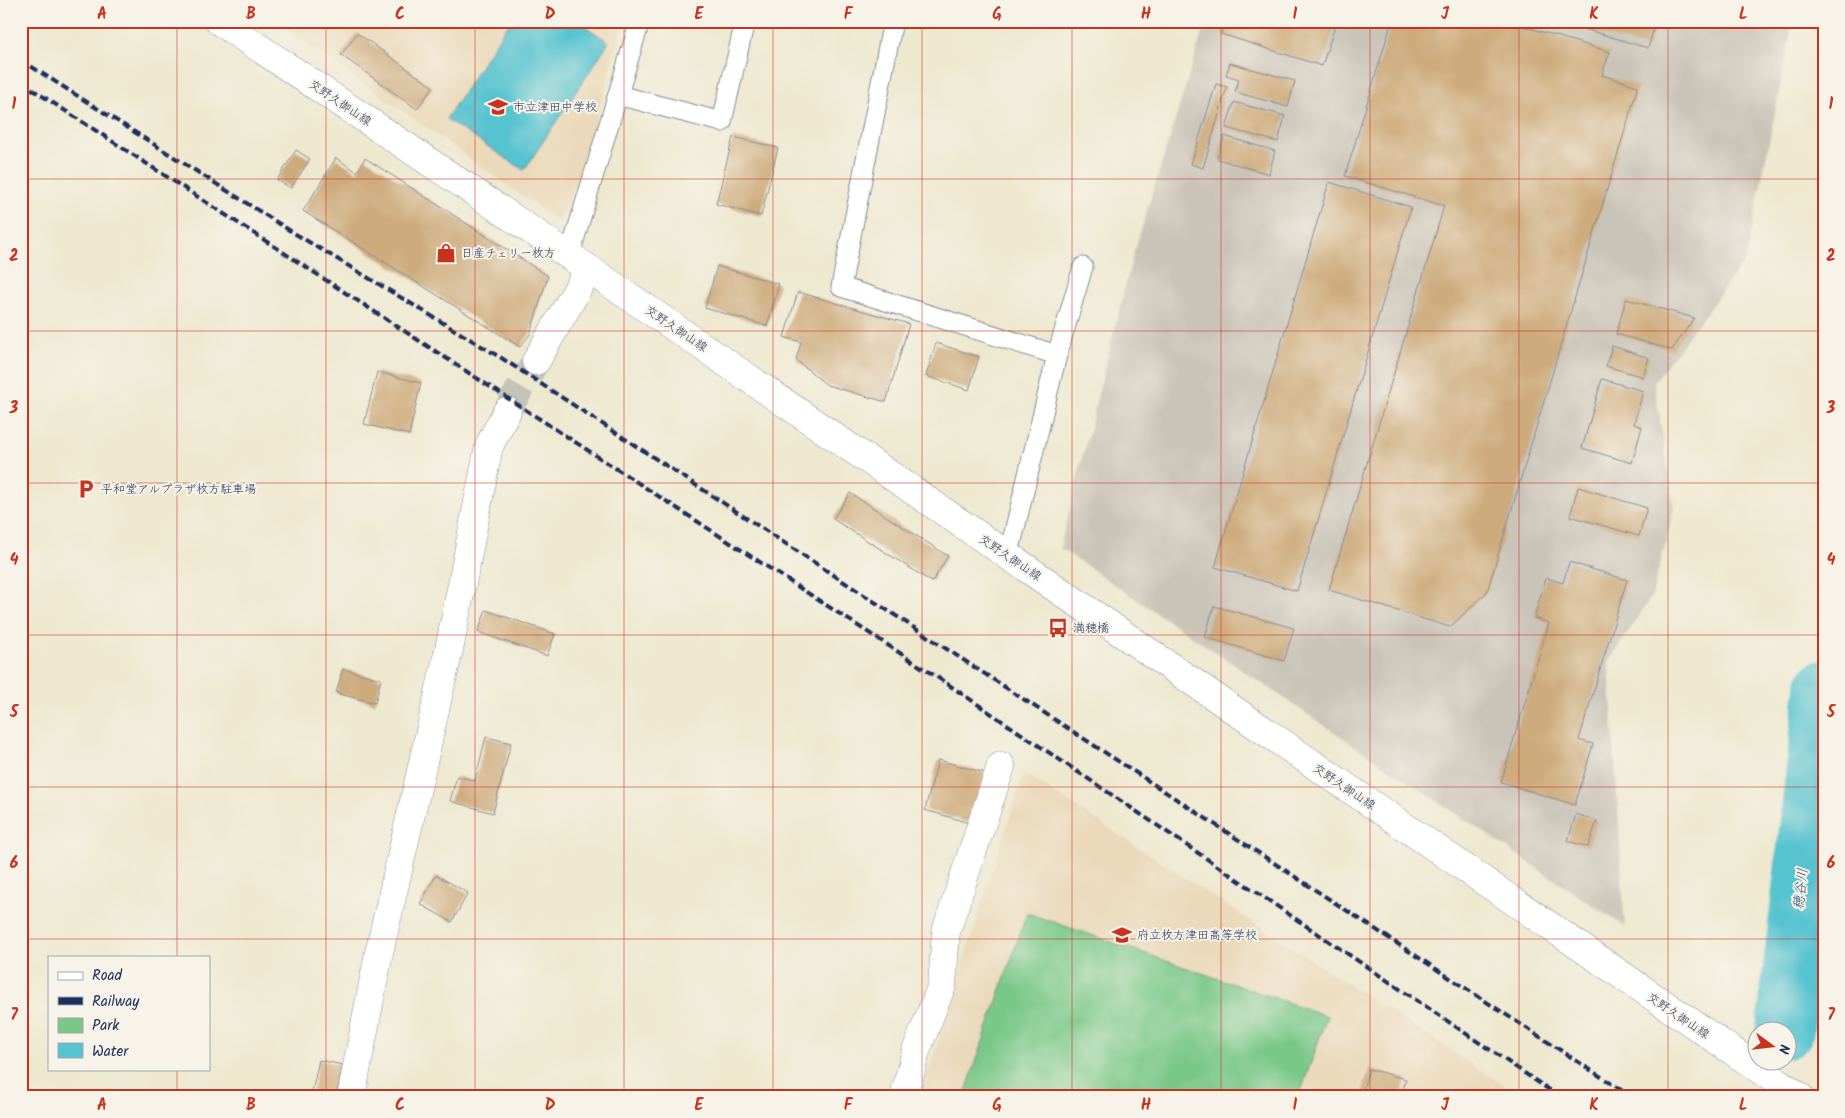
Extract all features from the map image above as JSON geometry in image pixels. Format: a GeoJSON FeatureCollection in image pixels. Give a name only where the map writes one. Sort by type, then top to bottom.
{"type":"FeatureCollection","features":[{"type":"Feature","properties":{"kind":"main road","name":"交野久御山線"},"geometry":{"type":"LineString","coordinates":[[219,21],[579,263],[1800,1097]]}},
{"type":"Feature","properties":{"kind":"main road"},"geometry":{"type":"LineString","coordinates":[[536,361],[579,263]]}},
{"type":"Feature","properties":{"kind":"main road"},"geometry":{"type":"LineString","coordinates":[[351,1097],[380,953],[450,645],[489,446],[507,411]]}},
{"type":"Feature","properties":{"kind":"main road"},"geometry":{"type":"LineString","coordinates":[[904,1097],[916,1051],[942,985],[946,931],[1001,766]]}},
{"type":"Feature","properties":{"kind":"lane"},"geometry":{"type":"LineString","coordinates":[[579,263],[618,95],[640,21]]}},
{"type":"Feature","properties":{"kind":"lane"},"geometry":{"type":"LineString","coordinates":[[618,95],[722,122],[745,21]]}},
{"type":"Feature","properties":{"kind":"lane"},"geometry":{"type":"LineString","coordinates":[[893,21],[841,287],[1058,355]]}},
{"type":"Feature","properties":{"kind":"lane"},"geometry":{"type":"LineString","coordinates":[[1008,556],[1058,355],[1083,267]]}},
{"type":"Feature","properties":{"kind":"shaded area","name":"市立津田中学校"},"geometry":{"type":"Polygon","coordinates":[[[276,21],[624,21],[582,169],[559,222],[276,21]]]}},
{"type":"Feature","properties":{"kind":"shaded area"},"geometry":{"type":"Polygon","coordinates":[[[1206,21],[1793,21],[1746,259],[1654,382],[1674,509],[1652,596],[1609,661],[1625,927],[1060,548],[1132,259],[1206,21]]]}},
{"type":"Feature","properties":{"kind":"shaded area","name":"府立枚方津田高等学校"},"geometry":{"type":"Polygon","coordinates":[[[1024,773],[1522,1097],[920,1097],[1024,773]]]}},
{"type":"Feature","properties":{"kind":"green space"},"geometry":{"type":"Polygon","coordinates":[[[1027,913],[1327,1016],[1299,1097],[964,1097],[1027,913]]]}},
{"type":"Feature","properties":{"kind":"water"},"geometry":{"type":"Polygon","coordinates":[[[510,21],[577,21],[609,42],[524,170],[446,119],[510,21]]]}},
{"type":"Feature","properties":{"kind":"building"},"geometry":{"type":"Polygon","coordinates":[[[1225,21],[1319,21],[1335,26],[1322,66],[1221,34],[1225,21]]]}},
{"type":"Feature","properties":{"kind":"building"},"geometry":{"type":"Polygon","coordinates":[[[1392,21],[1506,21],[1610,52],[1602,75],[1638,86],[1487,592],[1450,627],[1329,590],[1444,206],[1345,176],[1392,21]]]}},
{"type":"Feature","properties":{"kind":"building"},"geometry":{"type":"Polygon","coordinates":[[[1558,21],[1656,21],[1648,48],[1558,21]]]}},
{"type":"Feature","properties":{"kind":"building"},"geometry":{"type":"Polygon","coordinates":[[[357,33],[433,87],[417,109],[341,55],[357,33]]]}},
{"type":"Feature","properties":{"kind":"building"},"geometry":{"type":"Polygon","coordinates":[[[1230,63],[1295,81],[1288,107],[1235,92],[1239,79],[1226,75],[1230,63]]]}},
{"type":"Feature","properties":{"kind":"building"},"geometry":{"type":"Polygon","coordinates":[[[1216,84],[1227,87],[1203,168],[1191,164],[1216,84]]]}},
{"type":"Feature","properties":{"kind":"building"},"geometry":{"type":"Polygon","coordinates":[[[1234,102],[1285,116],[1278,142],[1226,128],[1234,102]]]}},
{"type":"Feature","properties":{"kind":"building"},"geometry":{"type":"Polygon","coordinates":[[[1224,136],[1275,151],[1269,174],[1217,159],[1224,136]]]}},
{"type":"Feature","properties":{"kind":"building"},"geometry":{"type":"Polygon","coordinates":[[[733,137],[778,148],[761,216],[716,204],[733,137]]]}},
{"type":"Feature","properties":{"kind":"building"},"geometry":{"type":"Polygon","coordinates":[[[296,150],[310,159],[291,188],[277,180],[296,150]]]}},
{"type":"Feature","properties":{"kind":"building"},"geometry":{"type":"Polygon","coordinates":[[[336,158],[357,172],[365,158],[548,276],[530,334],[520,347],[303,211],[336,158]]]}},
{"type":"Feature","properties":{"kind":"building"},"geometry":{"type":"Polygon","coordinates":[[[1329,182],[1411,207],[1297,591],[1215,567],[1329,182]]]}},
{"type":"Feature","properties":{"kind":"building"},"geometry":{"type":"Polygon","coordinates":[[[717,266],[779,284],[767,326],[705,308],[717,266]]]}},
{"type":"Feature","properties":{"kind":"building"},"geometry":{"type":"Polygon","coordinates":[[[798,292],[909,324],[886,402],[827,385],[796,360],[801,342],[784,337],[798,292]]]}},
{"type":"Feature","properties":{"kind":"building"},"geometry":{"type":"Polygon","coordinates":[[[1626,299],[1694,318],[1672,350],[1616,334],[1626,299]]]}},
{"type":"Feature","properties":{"kind":"building"},"geometry":{"type":"Polygon","coordinates":[[[936,343],[979,357],[969,390],[926,376],[936,343]]]}},
{"type":"Feature","properties":{"kind":"building"},"geometry":{"type":"Polygon","coordinates":[[[1612,346],[1649,358],[1643,377],[1606,366],[1612,346]]]}},
{"type":"Feature","properties":{"kind":"building"},"geometry":{"type":"Polygon","coordinates":[[[377,372],[421,383],[409,435],[364,424],[377,372]]]}},
{"type":"Feature","properties":{"kind":"building"},"geometry":{"type":"Polygon","coordinates":[[[1602,379],[1643,391],[1634,424],[1642,427],[1632,463],[1582,448],[1602,379]]]}},
{"type":"Feature","properties":{"kind":"building"},"geometry":{"type":"Polygon","coordinates":[[[1578,487],[1647,508],[1639,536],[1570,516],[1578,487]]]}},
{"type":"Feature","properties":{"kind":"building"},"geometry":{"type":"Polygon","coordinates":[[[850,493],[948,556],[932,582],[833,519],[850,493]]]}},
{"type":"Feature","properties":{"kind":"building"},"geometry":{"type":"Polygon","coordinates":[[[1569,562],[1627,580],[1579,740],[1593,744],[1575,805],[1501,782],[1549,623],[1534,618],[1546,578],[1563,583],[1569,562]]]}},
{"type":"Feature","properties":{"kind":"building"},"geometry":{"type":"Polygon","coordinates":[[[1214,606],[1294,628],[1284,661],[1205,637],[1214,606]]]}},
{"type":"Feature","properties":{"kind":"building"},"geometry":{"type":"Polygon","coordinates":[[[486,610],[555,634],[547,656],[478,632],[486,610]]]}},
{"type":"Feature","properties":{"kind":"building"},"geometry":{"type":"Polygon","coordinates":[[[343,669],[381,679],[375,703],[336,693],[343,669]]]}},
{"type":"Feature","properties":{"kind":"building"},"geometry":{"type":"Polygon","coordinates":[[[486,737],[511,743],[493,813],[450,801],[457,776],[475,781],[486,737]]]}},
{"type":"Feature","properties":{"kind":"building"},"geometry":{"type":"Polygon","coordinates":[[[938,760],[986,773],[973,824],[925,810],[938,760]]]}},
{"type":"Feature","properties":{"kind":"building"},"geometry":{"type":"Polygon","coordinates":[[[1576,814],[1597,821],[1588,847],[1568,841],[1576,814]]]}},
{"type":"Feature","properties":{"kind":"building"},"geometry":{"type":"Polygon","coordinates":[[[436,875],[468,893],[452,922],[420,904],[436,875]]]}},
{"type":"Feature","properties":{"kind":"building"},"geometry":{"type":"Polygon","coordinates":[[[319,1060],[343,1065],[336,1097],[311,1097],[319,1060]]]}},
{"type":"Feature","properties":{"kind":"building"},"geometry":{"type":"Polygon","coordinates":[[[1369,1069],[1406,1079],[1401,1097],[1376,1097],[1362,1093],[1369,1069]]]}},
{"type":"Feature","properties":{"kind":"waterway","name":"穂谷川"},"geometry":{"type":"LineString","coordinates":[[1786,1020],[1824,689]]}},
{"type":"Feature","properties":{"kind":"tunnel"},"geometry":{"type":"LineString","coordinates":[[507,411],[536,361]]}},
{"type":"Feature","properties":{"kind":"railway"},"geometry":{"type":"LineString","coordinates":[[21,60],[289,230],[503,359],[1632,1097]]}},
{"type":"Feature","properties":{"kind":"railway"},"geometry":{"type":"LineString","coordinates":[[21,82],[943,681],[1560,1097]]}},
{"type":"Feature","properties":{"kind":"place","name":"市立津田中学校"},"geometry":{"type":"Point","coordinates":[498,107]}},
{"type":"Feature","properties":{"kind":"place","name":"日産チェリー枚方"},"geometry":{"type":"Point","coordinates":[446,253]}},
{"type":"Feature","properties":{"kind":"place","name":"平和堂アルプラザ枚方駐車場"},"geometry":{"type":"Point","coordinates":[86,489]}},
{"type":"Feature","properties":{"kind":"place","name":"満穂橋"},"geometry":{"type":"Point","coordinates":[1058,628]}},
{"type":"Feature","properties":{"kind":"place","name":"府立枚方津田高等学校"},"geometry":{"type":"Point","coordinates":[1122,935]}}]}
